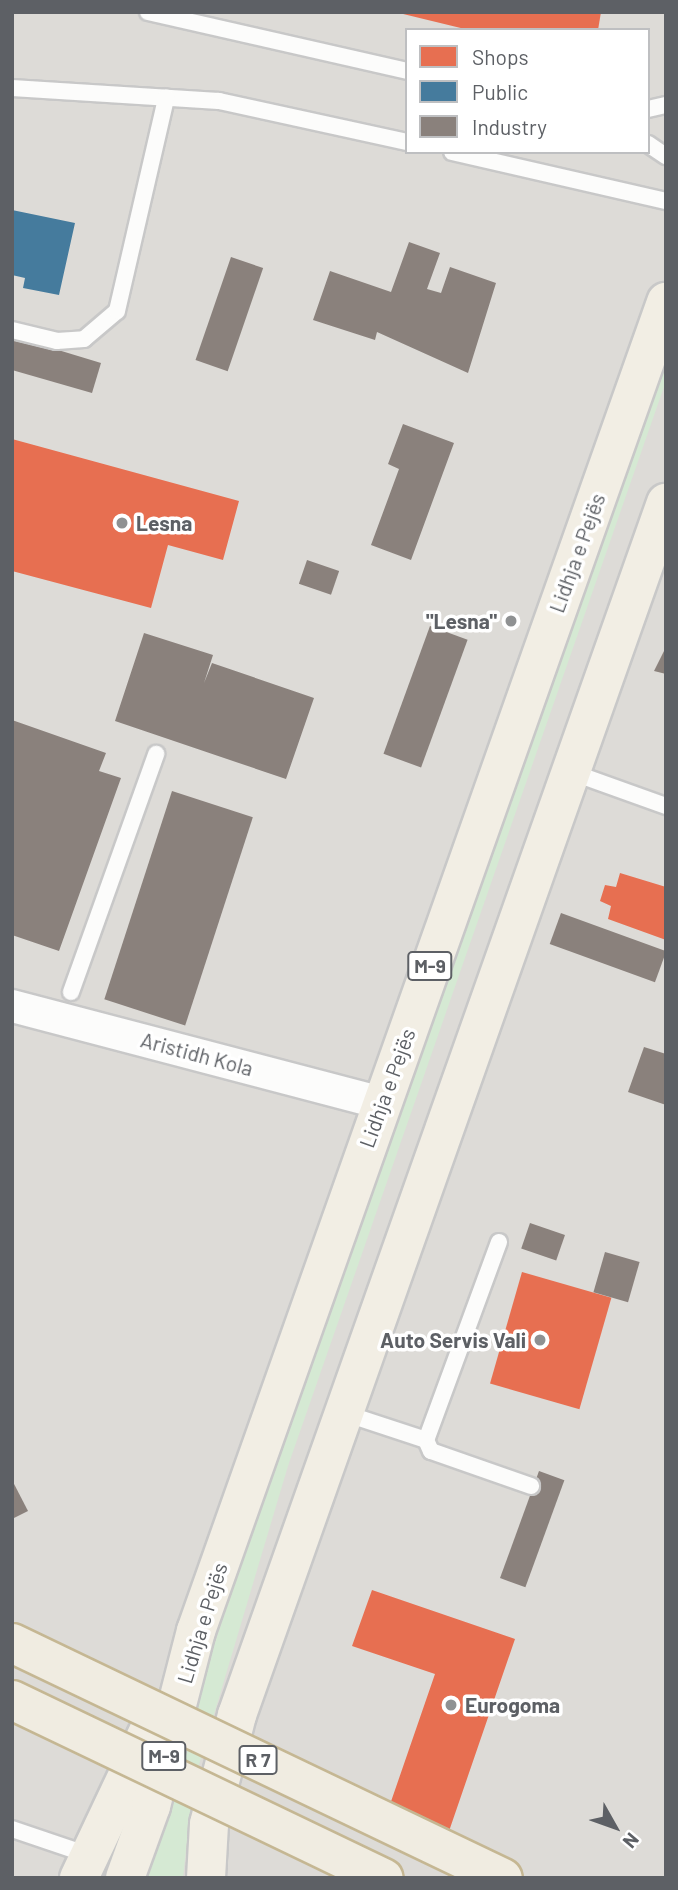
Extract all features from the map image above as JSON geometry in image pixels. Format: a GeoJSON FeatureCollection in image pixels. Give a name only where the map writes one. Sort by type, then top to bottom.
{"type":"FeatureCollection","features":[{"type":"Feature","properties":{"kind":"highway","name":"Lidhja e Pejës"},"geometry":{"type":"LineString","coordinates":[[125,1878],[151,1806],[196,1631],[666,302]]}},
{"type":"Feature","properties":{"kind":"highway"},"geometry":{"type":"LineString","coordinates":[[206,1878],[219,1773],[666,504]]}},
{"type":"Feature","properties":{"kind":"highway"},"geometry":{"type":"LineString","coordinates":[[84,1866],[196,1631]]}},
{"type":"Feature","properties":{"kind":"highway","name":"R 7"},"geometry":{"type":"LineString","coordinates":[[12,1643],[503,1878]]}},
{"type":"Feature","properties":{"kind":"highway","name":"R 7"},"geometry":{"type":"LineString","coordinates":[[12,1700],[384,1878]]}},
{"type":"Feature","properties":{"kind":"street","name":"Aristidh Kola"},"geometry":{"type":"LineString","coordinates":[[12,1006],[382,1103]]}},
{"type":"Feature","properties":{"kind":"lane"},"geometry":{"type":"LineString","coordinates":[[148,12],[405,71]]}},
{"type":"Feature","properties":{"kind":"lane"},"geometry":{"type":"LineString","coordinates":[[12,88],[166,98],[257,108],[405,142]]}},
{"type":"Feature","properties":{"kind":"lane"},"geometry":{"type":"LineString","coordinates":[[12,330],[84,339],[117,311],[166,98]]}},
{"type":"Feature","properties":{"kind":"lane"},"geometry":{"type":"LineString","coordinates":[[650,145],[666,156]]}},
{"type":"Feature","properties":{"kind":"lane"},"geometry":{"type":"LineString","coordinates":[[461,154],[666,201]]}},
{"type":"Feature","properties":{"kind":"lane"},"geometry":{"type":"LineString","coordinates":[[71,992],[156,754]]}},
{"type":"Feature","properties":{"kind":"lane"},"geometry":{"type":"LineString","coordinates":[[570,772],[666,806]]}},
{"type":"Feature","properties":{"kind":"lane"},"geometry":{"type":"LineString","coordinates":[[499,1242],[426,1440],[431,1451],[531,1486]]}},
{"type":"Feature","properties":{"kind":"lane"},"geometry":{"type":"LineString","coordinates":[[344,1413],[426,1440]]}},
{"type":"Feature","properties":{"kind":"lane"},"geometry":{"type":"LineString","coordinates":[[12,1829],[84,1866]]}},
{"type":"Feature","properties":{"kind":"shaded area"},"geometry":{"type":"Polygon","coordinates":[[[12,12],[666,12],[666,1878],[12,1878],[12,12]]]}},
{"type":"Feature","properties":{"kind":"green space"},"geometry":{"type":"Polygon","coordinates":[[[666,338],[666,381],[288,1466],[193,1785],[183,1878],[140,1878],[256,1514],[666,338]]]}},
{"type":"Feature","properties":{"kind":"building: Shops"},"geometry":{"type":"Polygon","coordinates":[[[601,12],[598,28],[461,28],[399,13],[601,12]]]}},
{"type":"Feature","properties":{"kind":"building: Shops","name":"Lesna"},"geometry":{"type":"Polygon","coordinates":[[[12,439],[239,501],[223,560],[168,545],[151,608],[12,571],[12,439]]]}},
{"type":"Feature","properties":{"kind":"building: Shops"},"geometry":{"type":"Polygon","coordinates":[[[620,873],[666,887],[666,940],[608,919],[611,906],[600,901],[605,885],[616,887],[620,873]]]}},
{"type":"Feature","properties":{"kind":"building: Shops"},"geometry":{"type":"Polygon","coordinates":[[[522,1272],[611,1298],[579,1409],[490,1384],[522,1272]]]}},
{"type":"Feature","properties":{"kind":"building: Shops"},"geometry":{"type":"Polygon","coordinates":[[[372,1590],[515,1639],[447,1837],[386,1816],[435,1674],[352,1646],[372,1590]]]}},
{"type":"Feature","properties":{"kind":"building: Public"},"geometry":{"type":"Polygon","coordinates":[[[12,210],[75,223],[59,295],[23,288],[25,278],[12,275],[12,210]]]}},
{"type":"Feature","properties":{"kind":"building: Industry"},"geometry":{"type":"Polygon","coordinates":[[[409,242],[440,253],[427,289],[441,293],[450,267],[496,283],[468,373],[377,332],[375,340],[313,320],[330,271],[391,292],[409,242]]]}},
{"type":"Feature","properties":{"kind":"building: Industry"},"geometry":{"type":"Polygon","coordinates":[[[231,257],[263,268],[228,371],[196,360],[231,257]]]}},
{"type":"Feature","properties":{"kind":"building: Industry"},"geometry":{"type":"Polygon","coordinates":[[[12,336],[101,363],[92,393],[12,370],[12,336]]]}},
{"type":"Feature","properties":{"kind":"building: Industry"},"geometry":{"type":"Polygon","coordinates":[[[403,424],[454,443],[411,560],[371,545],[399,469],[388,464],[403,424]]]}},
{"type":"Feature","properties":{"kind":"building: Industry"},"geometry":{"type":"Polygon","coordinates":[[[307,560],[339,571],[331,595],[299,584],[307,560]]]}},
{"type":"Feature","properties":{"kind":"building: Industry"},"geometry":{"type":"Polygon","coordinates":[[[430,626],[468,640],[421,767],[383,754],[430,626]]]}},
{"type":"Feature","properties":{"kind":"building: Industry"},"geometry":{"type":"Polygon","coordinates":[[[144,633],[213,655],[204,683],[212,663],[314,698],[286,779],[115,721],[144,633]]]}},
{"type":"Feature","properties":{"kind":"building: Industry"},"geometry":{"type":"Polygon","coordinates":[[[666,647],[666,674],[654,671],[666,647]]]}},
{"type":"Feature","properties":{"kind":"building: Industry"},"geometry":{"type":"Polygon","coordinates":[[[12,720],[106,753],[99,771],[121,778],[59,951],[12,935],[12,720]]]}},
{"type":"Feature","properties":{"kind":"building: Industry"},"geometry":{"type":"Polygon","coordinates":[[[172,791],[253,817],[185,1026],[104,999],[172,791]]]}},
{"type":"Feature","properties":{"kind":"building: Industry"},"geometry":{"type":"Polygon","coordinates":[[[561,913],[666,951],[655,982],[550,944],[561,913]]]}},
{"type":"Feature","properties":{"kind":"building: Industry"},"geometry":{"type":"Polygon","coordinates":[[[644,1047],[666,1054],[666,1105],[628,1092],[644,1047]]]}},
{"type":"Feature","properties":{"kind":"building: Industry"},"geometry":{"type":"Polygon","coordinates":[[[530,1223],[565,1235],[556,1261],[521,1249],[530,1223]]]}},
{"type":"Feature","properties":{"kind":"building: Industry"},"geometry":{"type":"Polygon","coordinates":[[[605,1252],[640,1262],[628,1302],[593,1292],[605,1252]]]}},
{"type":"Feature","properties":{"kind":"building: Industry"},"geometry":{"type":"Polygon","coordinates":[[[539,1471],[564,1480],[525,1587],[500,1578],[539,1471]]]}},
{"type":"Feature","properties":{"kind":"building: Industry"},"geometry":{"type":"Polygon","coordinates":[[[12,1480],[28,1511],[12,1519],[12,1480]]]}},
{"type":"Feature","properties":{"kind":"place","name":"Lesna"},"geometry":{"type":"Point","coordinates":[122,523]}},
{"type":"Feature","properties":{"kind":"place","name":"\"Lesna\""},"geometry":{"type":"Point","coordinates":[511,621]}},
{"type":"Feature","properties":{"kind":"place","name":"Auto Servis Vali"},"geometry":{"type":"Point","coordinates":[540,1340]}},
{"type":"Feature","properties":{"kind":"place","name":"Eurogoma"},"geometry":{"type":"Point","coordinates":[451,1705]}}]}
